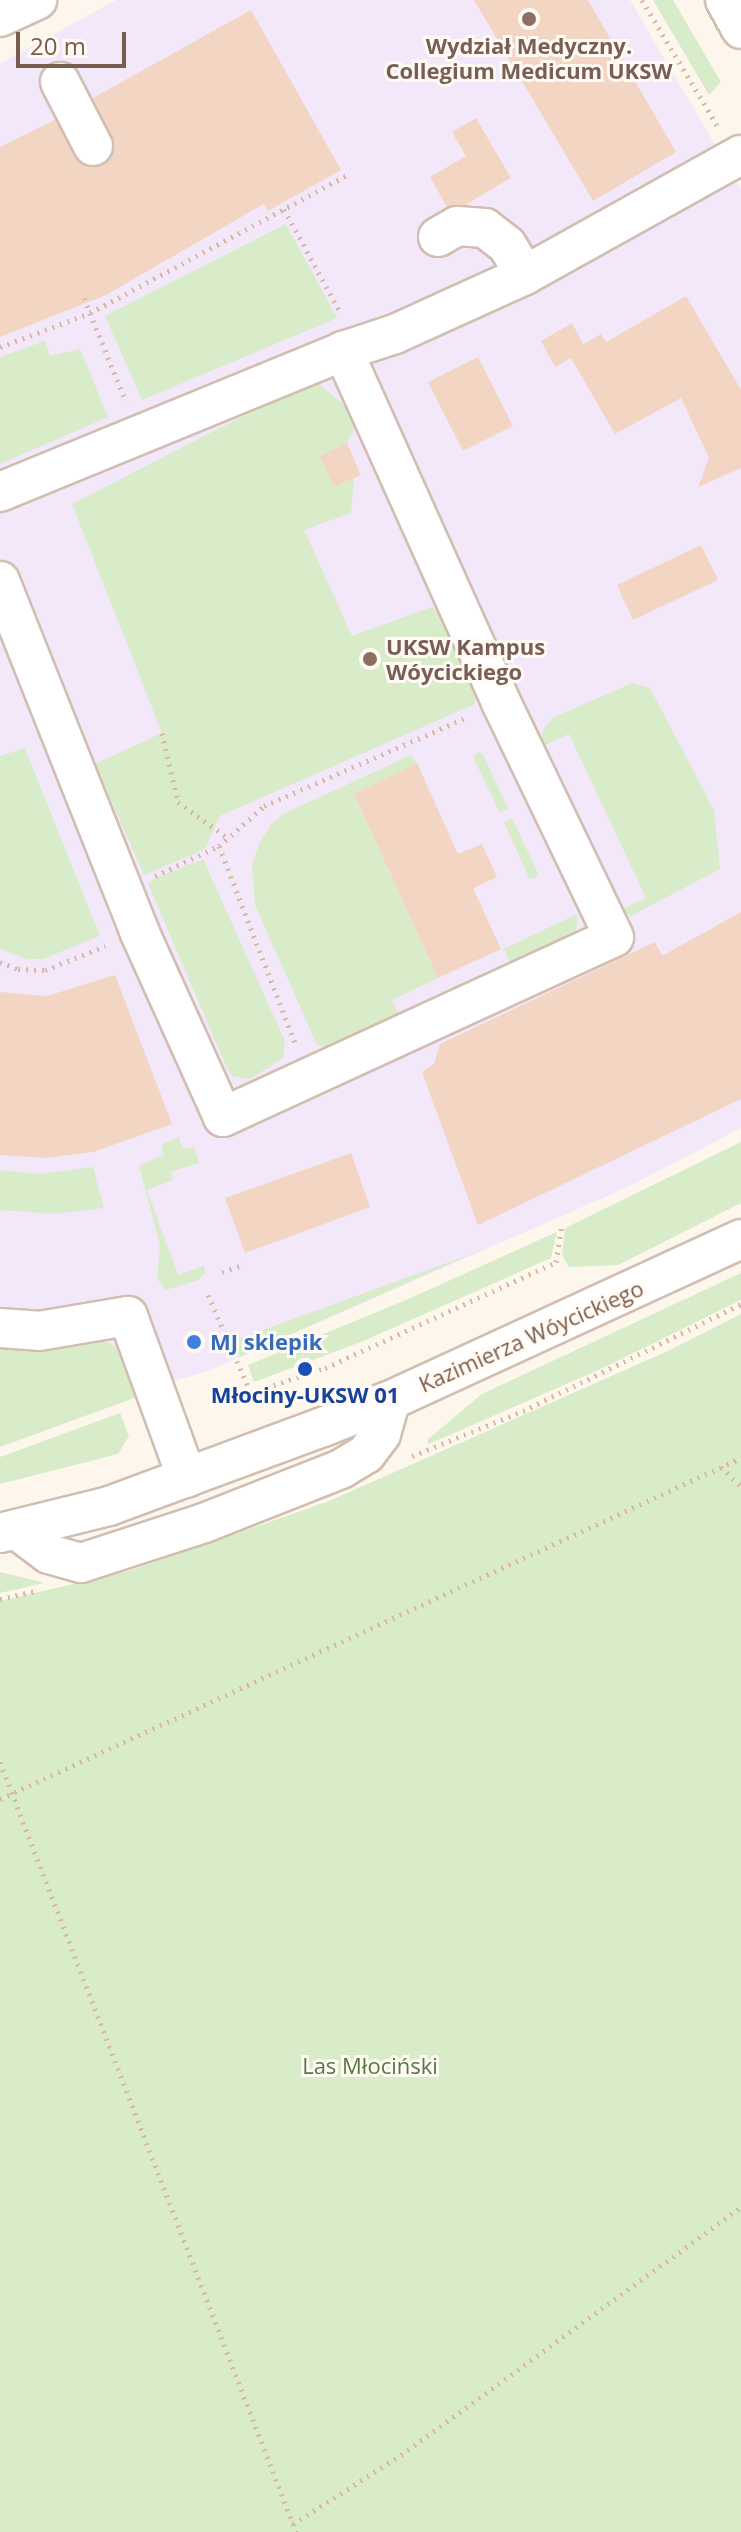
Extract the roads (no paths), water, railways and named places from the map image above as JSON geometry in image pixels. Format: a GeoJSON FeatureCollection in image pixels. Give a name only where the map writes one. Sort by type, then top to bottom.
{"type":"FeatureCollection","features":[{"type":"Feature","properties":{"kind":"street"},"geometry":{"type":"LineString","coordinates":[[0,17],[37,0]]}},
{"type":"Feature","properties":{"kind":"street"},"geometry":{"type":"LineString","coordinates":[[725,0],[741,29]]}},
{"type":"Feature","properties":{"kind":"street"},"geometry":{"type":"LineString","coordinates":[[60,82],[93,146]]}},
{"type":"Feature","properties":{"kind":"street"},"geometry":{"type":"LineString","coordinates":[[0,492],[344,337],[395,334],[525,275],[732,145]]}},
{"type":"Feature","properties":{"kind":"street"},"geometry":{"type":"LineString","coordinates":[[438,237],[457,226],[485,228],[507,245],[525,275]]}},
{"type":"Feature","properties":{"kind":"street"},"geometry":{"type":"LineString","coordinates":[[0,581],[123,889],[223,1117],[614,937],[501,702],[344,337]]}},
{"type":"Feature","properties":{"kind":"street","name":"Kazimierza Wóycickiego"},"geometry":{"type":"LineString","coordinates":[[9,1531],[109,1506],[391,1400],[741,1239]]}},
{"type":"Feature","properties":{"kind":"street"},"geometry":{"type":"LineString","coordinates":[[0,1328],[39,1331],[128,1316],[187,1478]]}},
{"type":"Feature","properties":{"kind":"street"},"geometry":{"type":"LineString","coordinates":[[9,1531],[49,1554],[81,1563],[204,1523],[341,1469],[366,1454],[381,1434],[391,1400]]}},
{"type":"Feature","properties":{"kind":"place","name":"Wydział Medyczny. Collegium Medicum UKSW"},"geometry":{"type":"Point","coordinates":[529,19]}},
{"type":"Feature","properties":{"kind":"place","name":"UKSW Kampus Wóycickiego"},"geometry":{"type":"Point","coordinates":[370,659]}},
{"type":"Feature","properties":{"kind":"place","name":"MJ sklepik"},"geometry":{"type":"Point","coordinates":[194,1342]}},
{"type":"Feature","properties":{"kind":"place","name":"Młociny-UKSW 01"},"geometry":{"type":"Point","coordinates":[305,1369]}},
{"type":"Feature","properties":{"kind":"park label","name":"Las Młociński"},"geometry":{"type":"Point","coordinates":[370,2066]}}]}
